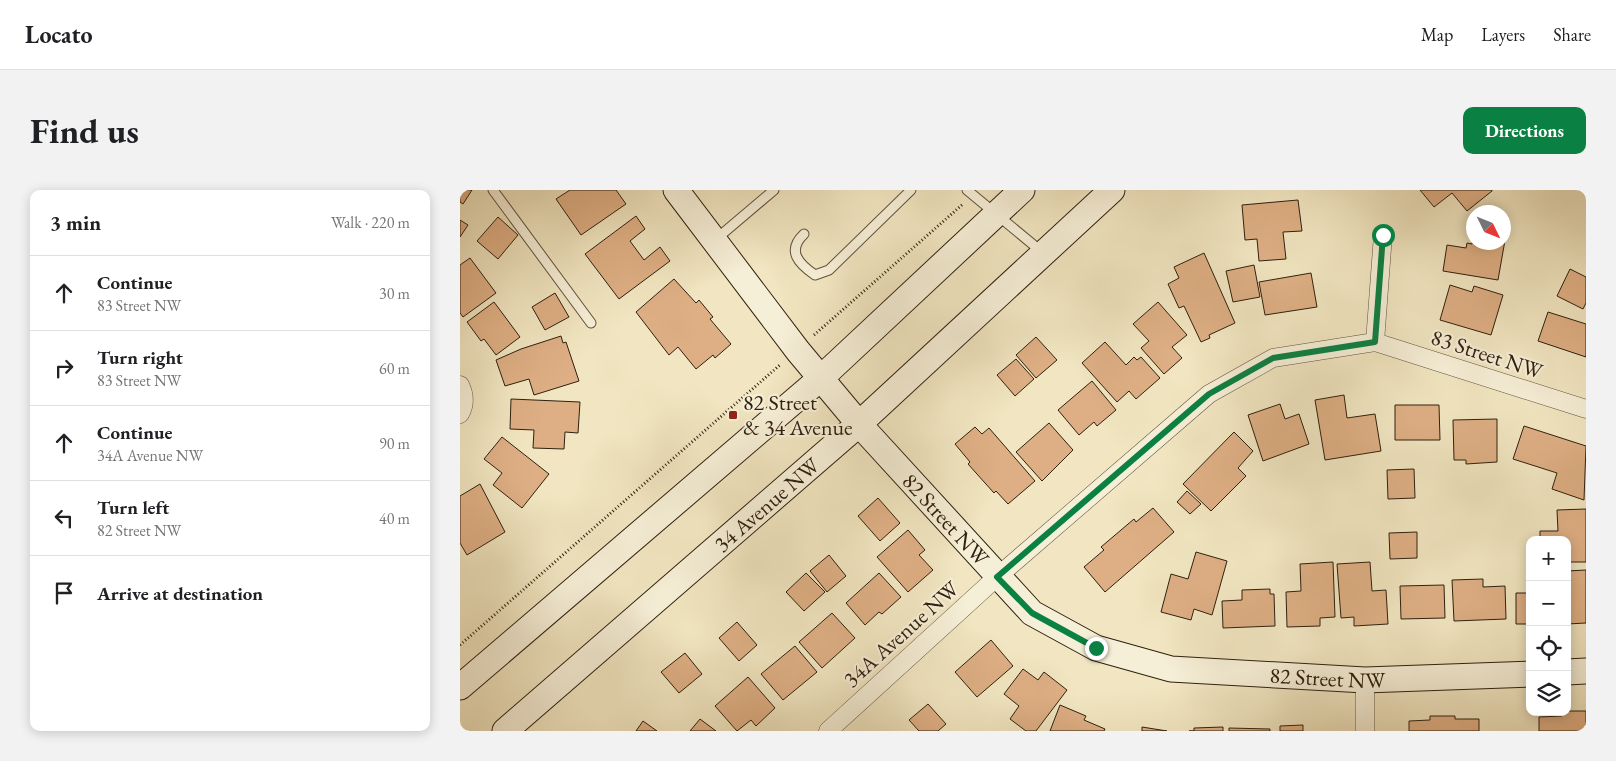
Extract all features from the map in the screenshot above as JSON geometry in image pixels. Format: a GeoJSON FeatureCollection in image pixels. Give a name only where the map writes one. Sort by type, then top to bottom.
{"type":"FeatureCollection","features":[{"type":"Feature","properties":{"kind":"main road","name":"82 Street NW"},"geometry":{"type":"LineString","coordinates":[[676,190],[713,242],[798,351],[859,424],[997,577],[1032,613],[1096,648],[1172,669],[1365,680],[1526,674]]}},
{"type":"Feature","properties":{"kind":"main road"},"geometry":{"type":"LineString","coordinates":[[460,687],[821,378],[1022,190]]}},
{"type":"Feature","properties":{"kind":"main road","name":"34 Avenue NW"},"geometry":{"type":"LineString","coordinates":[[505,731],[859,424],[1112,190]]}},
{"type":"Feature","properties":{"kind":"main road"},"geometry":{"type":"LineString","coordinates":[[1571,672],[1586,671]]}},
{"type":"Feature","properties":{"kind":"street"},"geometry":{"type":"LineString","coordinates":[[1375,342],[1383,235]]}},
{"type":"Feature","properties":{"kind":"street","name":"83 Street NW"},"geometry":{"type":"LineString","coordinates":[[1209,394],[1273,358],[1375,342],[1586,409]]}},
{"type":"Feature","properties":{"kind":"street"},"geometry":{"type":"LineString","coordinates":[[460,386],[463,392],[464,407],[460,414]]}},
{"type":"Feature","properties":{"kind":"street","name":"34A Avenue NW"},"geometry":{"type":"LineString","coordinates":[[828,731],[997,577],[1209,394]]}},
{"type":"Feature","properties":{"kind":"street"},"geometry":{"type":"LineString","coordinates":[[1365,680],[1365,731]]}},
{"type":"Feature","properties":{"kind":"lane"},"geometry":{"type":"LineString","coordinates":[[493,190],[591,323]]}},
{"type":"Feature","properties":{"kind":"lane"},"geometry":{"type":"LineString","coordinates":[[713,242],[774,190]]}},
{"type":"Feature","properties":{"kind":"lane"},"geometry":{"type":"LineString","coordinates":[[804,234],[797,240],[796,254],[801,265],[815,275],[829,270],[911,190]]}},
{"type":"Feature","properties":{"kind":"lane"},"geometry":{"type":"LineString","coordinates":[[970,193],[1044,254]]}},
{"type":"Feature","properties":{"kind":"path"},"geometry":{"type":"LineString","coordinates":[[460,646],[775,369],[798,351],[825,324],[970,193]]}},
{"type":"Feature","properties":{"kind":"building"},"geometry":{"type":"Polygon","coordinates":[[[460,190],[472,190],[463,204],[460,202],[460,190]]]}},
{"type":"Feature","properties":{"kind":"building"},"geometry":{"type":"Polygon","coordinates":[[[570,190],[616,190],[626,204],[581,235],[556,199],[570,190]]]}},
{"type":"Feature","properties":{"kind":"building"},"geometry":{"type":"Polygon","coordinates":[[[1420,190],[1492,190],[1474,205],[1466,205],[1466,210],[1452,193],[1434,207],[1420,190]]]}},
{"type":"Feature","properties":{"kind":"building"},"geometry":{"type":"Polygon","coordinates":[[[1298,200],[1302,231],[1283,232],[1286,259],[1259,261],[1257,239],[1245,240],[1242,205],[1298,200]]]}},
{"type":"Feature","properties":{"kind":"building"},"geometry":{"type":"Polygon","coordinates":[[[636,216],[645,229],[630,241],[644,260],[660,247],[670,261],[619,299],[585,254],[636,216]]]}},
{"type":"Feature","properties":{"kind":"building"},"geometry":{"type":"Polygon","coordinates":[[[498,217],[518,235],[498,259],[477,241],[498,217]]]}},
{"type":"Feature","properties":{"kind":"building"},"geometry":{"type":"Polygon","coordinates":[[[460,220],[468,225],[460,237],[460,220]]]}},
{"type":"Feature","properties":{"kind":"building"},"geometry":{"type":"Polygon","coordinates":[[[1447,245],[1466,248],[1466,250],[1503,250],[1498,280],[1443,271],[1447,245]]]}},
{"type":"Feature","properties":{"kind":"building"},"geometry":{"type":"Polygon","coordinates":[[[1204,253],[1235,323],[1209,335],[1210,338],[1201,342],[1184,306],[1179,308],[1168,284],[1179,278],[1174,267],[1204,253]]]}},
{"type":"Feature","properties":{"kind":"building"},"geometry":{"type":"Polygon","coordinates":[[[470,258],[496,293],[463,317],[460,313],[460,265],[470,258]]]}},
{"type":"Feature","properties":{"kind":"building"},"geometry":{"type":"Polygon","coordinates":[[[1254,265],[1260,297],[1233,302],[1226,271],[1254,265]]]}},
{"type":"Feature","properties":{"kind":"building"},"geometry":{"type":"Polygon","coordinates":[[[1570,269],[1586,277],[1586,303],[1583,309],[1557,296],[1570,269]]]}},
{"type":"Feature","properties":{"kind":"building"},"geometry":{"type":"Polygon","coordinates":[[[1311,273],[1317,307],[1265,315],[1259,282],[1311,273]]]}},
{"type":"Feature","properties":{"kind":"building"},"geometry":{"type":"Polygon","coordinates":[[[674,279],[696,303],[699,300],[713,317],[710,319],[731,344],[715,358],[713,355],[696,369],[678,347],[669,355],[636,312],[674,279]]]}},
{"type":"Feature","properties":{"kind":"building"},"geometry":{"type":"Polygon","coordinates":[[[1450,285],[1472,292],[1474,286],[1503,295],[1491,335],[1440,320],[1450,285]]]}},
{"type":"Feature","properties":{"kind":"building"},"geometry":{"type":"Polygon","coordinates":[[[555,293],[569,317],[545,330],[532,307],[555,293]]]}},
{"type":"Feature","properties":{"kind":"building"},"geometry":{"type":"Polygon","coordinates":[[[494,302],[520,337],[496,355],[484,339],[481,341],[467,322],[494,302]]]}},
{"type":"Feature","properties":{"kind":"building"},"geometry":{"type":"Polygon","coordinates":[[[1158,302],[1187,335],[1172,347],[1182,358],[1164,374],[1141,348],[1149,341],[1133,324],[1158,302]]]}},
{"type":"Feature","properties":{"kind":"building"},"geometry":{"type":"Polygon","coordinates":[[[1548,312],[1586,324],[1586,357],[1538,341],[1548,312]]]}},
{"type":"Feature","properties":{"kind":"building"},"geometry":{"type":"Polygon","coordinates":[[[561,336],[563,343],[566,342],[579,381],[534,395],[529,379],[505,386],[496,360],[521,349],[561,336]]]}},
{"type":"Feature","properties":{"kind":"building"},"geometry":{"type":"Polygon","coordinates":[[[1036,337],[1057,360],[1036,378],[1016,355],[1036,337]]]}},
{"type":"Feature","properties":{"kind":"building"},"geometry":{"type":"Polygon","coordinates":[[[1105,342],[1126,365],[1134,357],[1137,360],[1141,357],[1160,378],[1136,399],[1129,391],[1117,402],[1082,363],[1105,342]]]}},
{"type":"Feature","properties":{"kind":"building"},"geometry":{"type":"Polygon","coordinates":[[[1016,359],[1034,379],[1015,396],[997,375],[1016,359]]]}},
{"type":"Feature","properties":{"kind":"building"},"geometry":{"type":"Polygon","coordinates":[[[1092,381],[1116,410],[1097,426],[1094,422],[1079,435],[1058,410],[1092,381]]]}},
{"type":"Feature","properties":{"kind":"building"},"geometry":{"type":"Polygon","coordinates":[[[1344,395],[1347,418],[1375,414],[1381,451],[1325,460],[1315,400],[1344,395]]]}},
{"type":"Feature","properties":{"kind":"building"},"geometry":{"type":"Polygon","coordinates":[[[511,399],[580,402],[578,433],[565,432],[564,449],[533,448],[534,430],[510,429],[511,399]]]}},
{"type":"Feature","properties":{"kind":"building"},"geometry":{"type":"Polygon","coordinates":[[[1280,404],[1285,419],[1299,414],[1309,444],[1263,461],[1248,415],[1280,404]]]}},
{"type":"Feature","properties":{"kind":"building"},"geometry":{"type":"Polygon","coordinates":[[[1395,405],[1439,405],[1440,440],[1395,440],[1395,405]]]}},
{"type":"Feature","properties":{"kind":"building"},"geometry":{"type":"Polygon","coordinates":[[[1497,419],[1497,462],[1466,464],[1466,460],[1454,460],[1453,420],[1497,419]]]}},
{"type":"Feature","properties":{"kind":"building"},"geometry":{"type":"Polygon","coordinates":[[[1049,423],[1073,450],[1042,481],[1016,452],[1049,423]]]}},
{"type":"Feature","properties":{"kind":"building"},"geometry":{"type":"Polygon","coordinates":[[[1524,426],[1586,446],[1584,500],[1552,489],[1557,473],[1513,459],[1524,426]]]}},
{"type":"Feature","properties":{"kind":"building"},"geometry":{"type":"Polygon","coordinates":[[[975,427],[982,434],[989,428],[1035,481],[1008,504],[996,491],[994,493],[968,464],[970,462],[955,444],[975,427]]]}},
{"type":"Feature","properties":{"kind":"building"},"geometry":{"type":"Polygon","coordinates":[[[1234,432],[1253,451],[1238,468],[1246,476],[1211,511],[1183,484],[1234,432]]]}},
{"type":"Feature","properties":{"kind":"building"},"geometry":{"type":"Polygon","coordinates":[[[502,437],[549,474],[522,508],[493,485],[502,473],[484,459],[502,437]]]}},
{"type":"Feature","properties":{"kind":"building"},"geometry":{"type":"Polygon","coordinates":[[[1414,469],[1415,498],[1388,499],[1387,470],[1414,469]]]}},
{"type":"Feature","properties":{"kind":"building"},"geometry":{"type":"Polygon","coordinates":[[[480,484],[505,532],[467,555],[460,543],[460,496],[480,484]]]}},
{"type":"Feature","properties":{"kind":"building"},"geometry":{"type":"Polygon","coordinates":[[[1187,491],[1201,504],[1190,514],[1177,502],[1187,491]]]}},
{"type":"Feature","properties":{"kind":"building"},"geometry":{"type":"Polygon","coordinates":[[[878,498],[900,523],[880,541],[858,516],[878,498]]]}},
{"type":"Feature","properties":{"kind":"building"},"geometry":{"type":"Polygon","coordinates":[[[1153,508],[1174,532],[1105,592],[1084,567],[1104,550],[1101,547],[1134,519],[1136,522],[1153,508]]]}},
{"type":"Feature","properties":{"kind":"building"},"geometry":{"type":"Polygon","coordinates":[[[1586,509],[1586,562],[1571,562],[1571,536],[1540,536],[1540,531],[1558,531],[1557,510],[1586,509]]]}},
{"type":"Feature","properties":{"kind":"building"},"geometry":{"type":"Polygon","coordinates":[[[908,530],[925,550],[919,555],[933,570],[908,592],[877,557],[908,530]]]}},
{"type":"Feature","properties":{"kind":"building"},"geometry":{"type":"Polygon","coordinates":[[[1417,532],[1417,558],[1390,559],[1389,533],[1417,532]]]}},
{"type":"Feature","properties":{"kind":"building"},"geometry":{"type":"Polygon","coordinates":[[[1196,552],[1227,561],[1212,615],[1194,609],[1191,620],[1161,612],[1171,574],[1188,579],[1196,552]]]}},
{"type":"Feature","properties":{"kind":"building"},"geometry":{"type":"Polygon","coordinates":[[[829,555],[846,576],[827,592],[810,571],[829,555]]]}},
{"type":"Feature","properties":{"kind":"building"},"geometry":{"type":"Polygon","coordinates":[[[1333,562],[1335,617],[1320,618],[1320,626],[1287,627],[1286,592],[1301,591],[1300,564],[1333,562]]]}},
{"type":"Feature","properties":{"kind":"building"},"geometry":{"type":"Polygon","coordinates":[[[1370,562],[1372,591],[1386,590],[1388,624],[1354,626],[1354,617],[1341,618],[1337,564],[1370,562]]]}},
{"type":"Feature","properties":{"kind":"building"},"geometry":{"type":"Polygon","coordinates":[[[1586,570],[1586,623],[1571,624],[1571,571],[1586,570]]]}},
{"type":"Feature","properties":{"kind":"building"},"geometry":{"type":"Polygon","coordinates":[[[806,573],[825,592],[804,611],[786,592],[806,573]]]}},
{"type":"Feature","properties":{"kind":"building"},"geometry":{"type":"Polygon","coordinates":[[[879,573],[901,597],[882,614],[879,612],[865,625],[846,603],[879,573]]]}},
{"type":"Feature","properties":{"kind":"building"},"geometry":{"type":"Polygon","coordinates":[[[1483,579],[1483,587],[1505,586],[1506,619],[1454,621],[1452,580],[1483,579]]]}},
{"type":"Feature","properties":{"kind":"building"},"geometry":{"type":"Polygon","coordinates":[[[1444,585],[1445,618],[1401,619],[1400,586],[1444,585]]]}},
{"type":"Feature","properties":{"kind":"building"},"geometry":{"type":"Polygon","coordinates":[[[1270,589],[1270,594],[1274,594],[1275,626],[1223,628],[1222,601],[1242,600],[1242,590],[1270,589]]]}},
{"type":"Feature","properties":{"kind":"building"},"geometry":{"type":"Polygon","coordinates":[[[1516,593],[1526,593],[1526,624],[1516,624],[1516,593]]]}},
{"type":"Feature","properties":{"kind":"building"},"geometry":{"type":"Polygon","coordinates":[[[832,613],[855,638],[822,668],[799,642],[832,613]]]}},
{"type":"Feature","properties":{"kind":"building"},"geometry":{"type":"Polygon","coordinates":[[[737,622],[757,645],[739,661],[719,638],[737,622]]]}},
{"type":"Feature","properties":{"kind":"building"},"geometry":{"type":"Polygon","coordinates":[[[991,640],[1013,666],[977,697],[955,672],[991,640]]]}},
{"type":"Feature","properties":{"kind":"building"},"geometry":{"type":"Polygon","coordinates":[[[795,646],[817,672],[783,700],[761,674],[795,646]]]}},
{"type":"Feature","properties":{"kind":"building"},"geometry":{"type":"Polygon","coordinates":[[[685,653],[702,674],[679,693],[661,672],[685,653]]]}},
{"type":"Feature","properties":{"kind":"building"},"geometry":{"type":"Polygon","coordinates":[[[1023,669],[1038,680],[1044,672],[1067,690],[1036,731],[1026,731],[1010,719],[1019,706],[1004,694],[1023,669]]]}},
{"type":"Feature","properties":{"kind":"building"},"geometry":{"type":"Polygon","coordinates":[[[748,677],[775,708],[756,726],[751,720],[737,731],[715,706],[748,677]]]}},
{"type":"Feature","properties":{"kind":"building"},"geometry":{"type":"Polygon","coordinates":[[[928,704],[946,724],[938,731],[919,731],[909,720],[928,704]]]}},
{"type":"Feature","properties":{"kind":"building"},"geometry":{"type":"Polygon","coordinates":[[[1060,705],[1086,716],[1084,720],[1105,729],[1104,731],[1050,731],[1060,705]]]}},
{"type":"Feature","properties":{"kind":"building"},"geometry":{"type":"Polygon","coordinates":[[[1571,711],[1586,711],[1586,731],[1539,731],[1539,717],[1571,716],[1571,711]]]}},
{"type":"Feature","properties":{"kind":"building"},"geometry":{"type":"Polygon","coordinates":[[[1430,716],[1455,716],[1455,719],[1479,719],[1479,731],[1409,731],[1409,721],[1430,720],[1430,716]]]}},
{"type":"Feature","properties":{"kind":"building"},"geometry":{"type":"Polygon","coordinates":[[[700,719],[716,731],[690,731],[700,719]]]}},
{"type":"Feature","properties":{"kind":"building"},"geometry":{"type":"Polygon","coordinates":[[[643,721],[657,731],[636,731],[643,721]]]}},
{"type":"Feature","properties":{"kind":"building"},"geometry":{"type":"Polygon","coordinates":[[[1303,725],[1303,731],[1280,731],[1280,726],[1303,725]]]}},
{"type":"Feature","properties":{"kind":"building"},"geometry":{"type":"Polygon","coordinates":[[[1142,727],[1167,731],[1142,731],[1142,727]]]}},
{"type":"Feature","properties":{"kind":"building"},"geometry":{"type":"Polygon","coordinates":[[[1223,727],[1223,731],[1194,731],[1194,728],[1223,727]]]}},
{"type":"Feature","properties":{"kind":"building"},"geometry":{"type":"Polygon","coordinates":[[[1229,728],[1270,729],[1270,731],[1229,731],[1229,728]]]}},
{"type":"Feature","properties":{"kind":"place","name":"82 Street & 34 Avenue"},"geometry":{"type":"Point","coordinates":[733,415]}},
{"type":"Feature","properties":{"kind":"route"},"geometry":{"type":"LineString","coordinates":[[1096,648],[1032,613],[997,577],[1209,394],[1273,358],[1375,342],[1383,235]]}}]}
